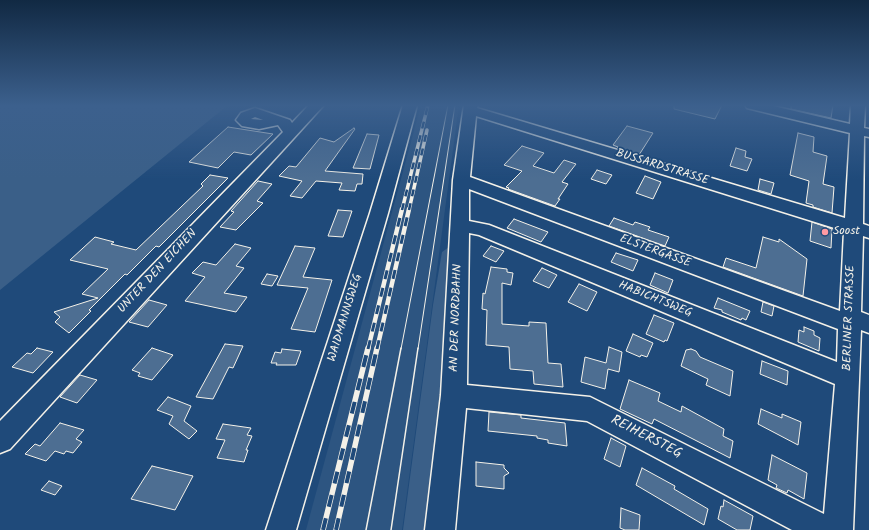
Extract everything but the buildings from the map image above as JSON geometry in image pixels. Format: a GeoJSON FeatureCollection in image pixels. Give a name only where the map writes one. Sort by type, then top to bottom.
{"type":"FeatureCollection","features":[{"type":"Feature","properties":{"kind":"street","name":"UNTER DEN EICHEN"},"geometry":{"type":"LineString","coordinates":[[0,440],[282,130]]}},
{"type":"Feature","properties":{"kind":"street","name":"WAIDMANNSWEG"},"geometry":{"type":"LineString","coordinates":[[281,530],[403,130]]}},
{"type":"Feature","properties":{"kind":"street","name":"AN DER NORDBAHN"},"geometry":{"type":"LineString","coordinates":[[440,530],[454,395],[461,226],[461,180],[468,130]]}},
{"type":"Feature","properties":{"kind":"street","name":"BUSSARDSTRASSE"},"geometry":{"type":"LineString","coordinates":[[541,130],[861,229]]}},
{"type":"Feature","properties":{"kind":"street","name":"BERLINER STRASSE"},"geometry":{"type":"LineString","coordinates":[[838,530],[848,378],[856,322],[861,229],[863,132]]}},
{"type":"Feature","properties":{"kind":"street","name":"ELSTERGASSE"},"geometry":{"type":"LineString","coordinates":[[461,180],[856,322]]}},
{"type":"Feature","properties":{"kind":"street","name":"HABICHTSWEG"},"geometry":{"type":"LineString","coordinates":[[461,226],[482,230],[848,378]]}},
{"type":"Feature","properties":{"kind":"street","name":"REIHERSTEG"},"geometry":{"type":"LineString","coordinates":[[454,395],[590,409],[823,530]]}},
{"type":"Feature","properties":{"kind":"shaded area"},"geometry":{"type":"Polygon","coordinates":[[[0,130],[198,130],[0,290],[0,130]]]}},
{"type":"Feature","properties":{"kind":"shaded area"},"geometry":{"type":"Polygon","coordinates":[[[414,130],[456,130],[402,530],[306,530],[414,130]]]}},
{"type":"Feature","properties":{"kind":"shaded area"},"geometry":{"type":"Polygon","coordinates":[[[449,247],[457,251],[452,315],[426,530],[403,530],[433,305],[442,252],[449,247]]]}},
{"type":"Feature","properties":{"kind":"tram line"},"geometry":{"type":"LineString","coordinates":[[401,349],[443,130]]}},
{"type":"Feature","properties":{"kind":"tram line"},"geometry":{"type":"LineString","coordinates":[[418,349],[451,130]]}},
{"type":"Feature","properties":{"kind":"tram line"},"geometry":{"type":"LineString","coordinates":[[366,530],[401,348]]}},
{"type":"Feature","properties":{"kind":"tram line"},"geometry":{"type":"LineString","coordinates":[[391,530],[418,348]]}},
{"type":"Feature","properties":{"kind":"railway"},"geometry":{"type":"LineString","coordinates":[[402,210],[422,130]]}},
{"type":"Feature","properties":{"kind":"railway"},"geometry":{"type":"LineString","coordinates":[[409,210],[427,130]]}},
{"type":"Feature","properties":{"kind":"railway"},"geometry":{"type":"LineString","coordinates":[[368,349],[402,209]]}},
{"type":"Feature","properties":{"kind":"railway"},"geometry":{"type":"LineString","coordinates":[[377,349],[409,209]]}},
{"type":"Feature","properties":{"kind":"railway"},"geometry":{"type":"LineString","coordinates":[[323,530],[368,348]]}},
{"type":"Feature","properties":{"kind":"railway"},"geometry":{"type":"LineString","coordinates":[[336,530],[377,348]]}},
{"type":"Feature","properties":{"kind":"place","name":"Soost"},"geometry":{"type":"Point","coordinates":[825,232]}}]}
